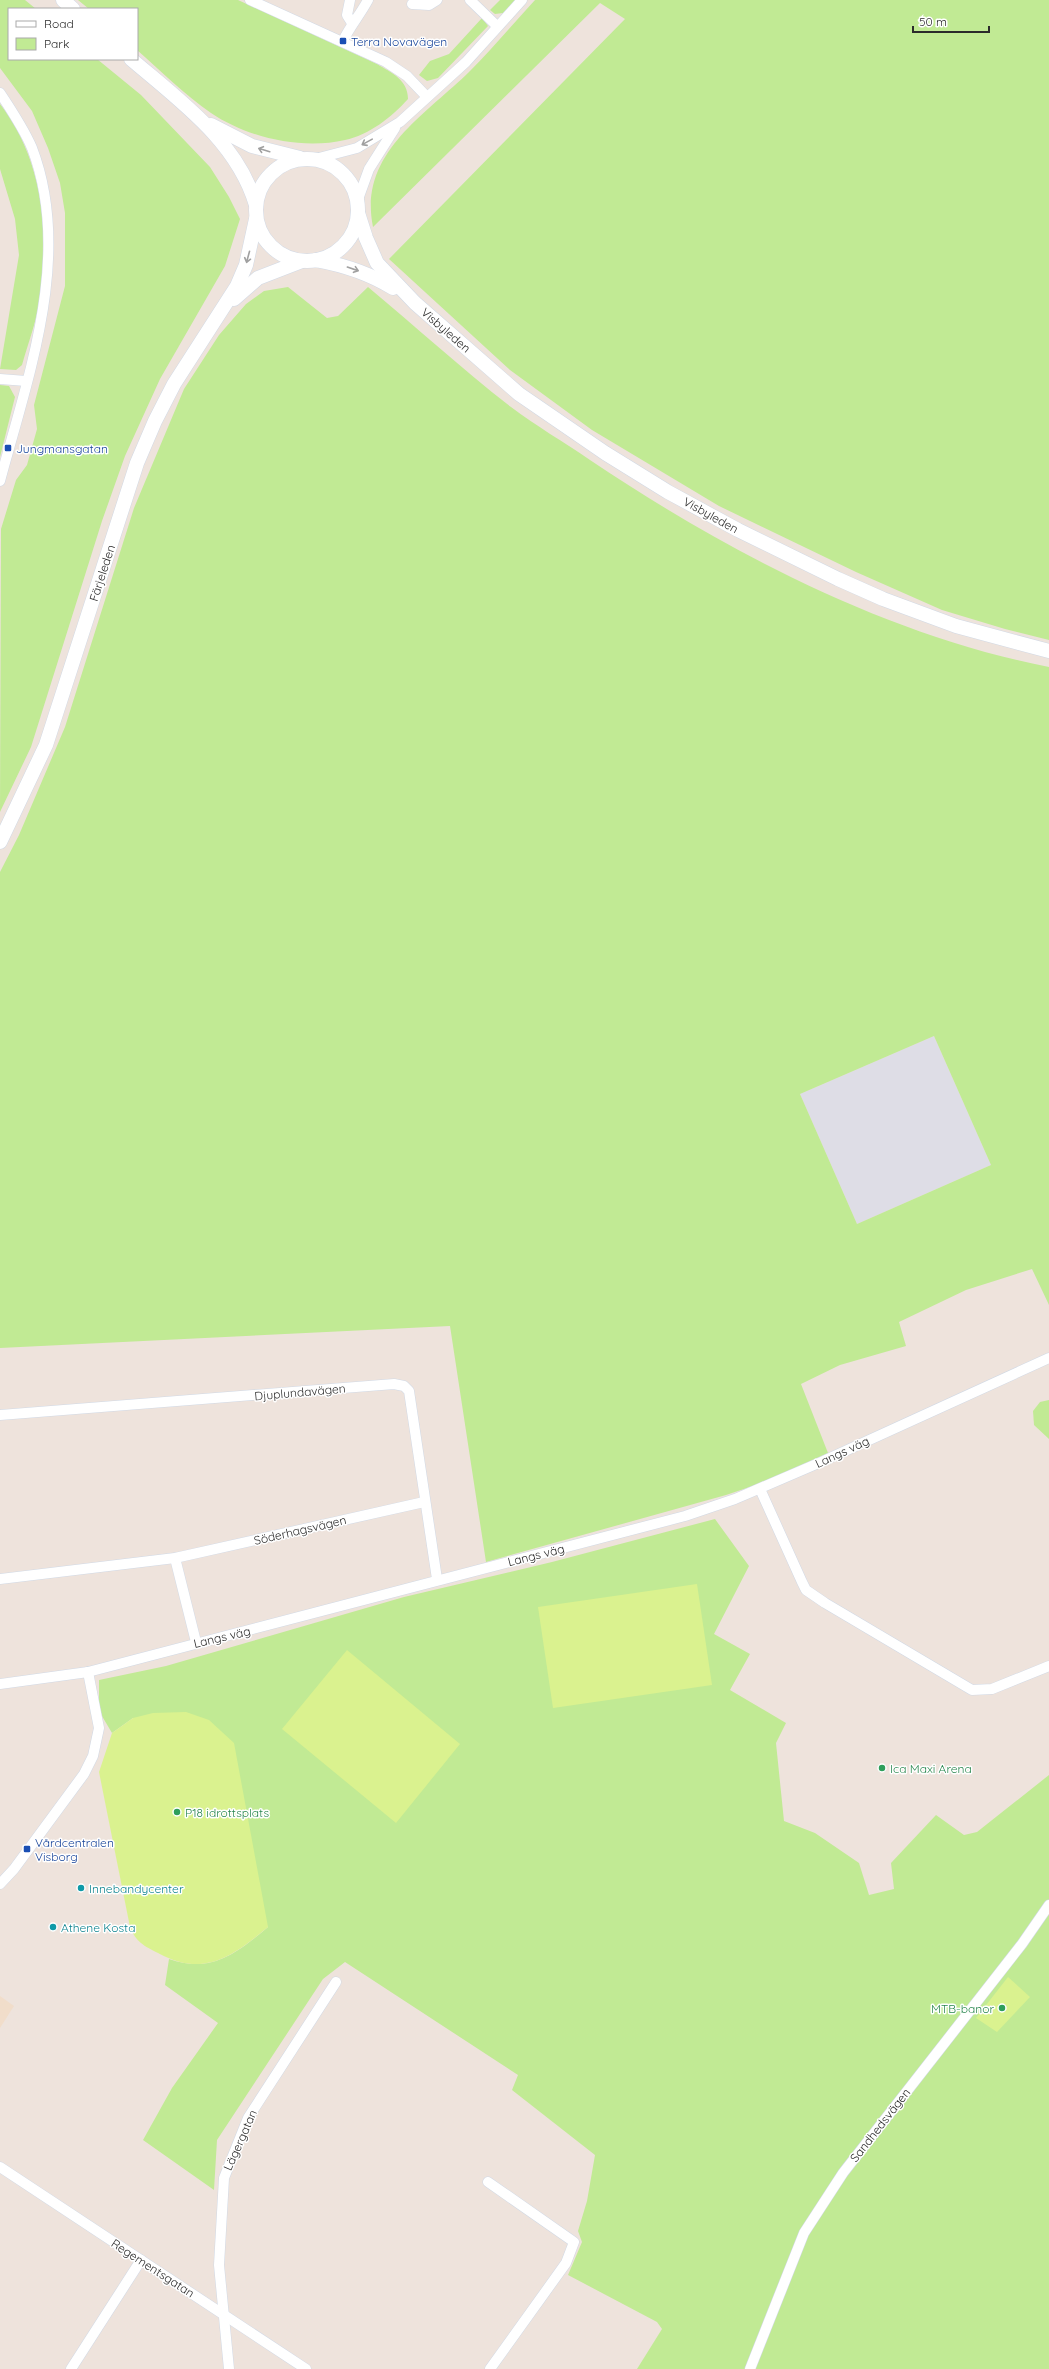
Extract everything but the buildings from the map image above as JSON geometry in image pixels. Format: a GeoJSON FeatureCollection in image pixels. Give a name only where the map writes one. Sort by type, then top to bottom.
{"type":"FeatureCollection","features":[{"type":"Feature","properties":{"kind":"main road"},"geometry":{"type":"LineString","coordinates":[[62,0],[72,8]]}},
{"type":"Feature","properties":{"kind":"main road"},"geometry":{"type":"LineString","coordinates":[[132,60],[193,112],[237,161],[246,176],[256,205]]}},
{"type":"Feature","properties":{"kind":"main road"},"geometry":{"type":"LineString","coordinates":[[193,112],[234,138],[263,150],[308,159],[328,163],[343,174],[351,184],[358,207],[355,226],[345,244],[335,253],[308,260],[283,255],[272,247],[260,231],[256,219],[256,205],[262,185],[270,174],[288,162],[308,159]]}},
{"type":"Feature","properties":{"kind":"main road","name":"Visbyleden"},"geometry":{"type":"LineString","coordinates":[[358,207],[366,238],[378,263],[415,303],[519,394],[605,453],[738,530],[883,599],[956,626],[1049,651]]}},
{"type":"Feature","properties":{"kind":"main road","name":"Färjeleden"},"geometry":{"type":"LineString","coordinates":[[0,842],[46,744],[137,463],[155,420],[174,384],[237,286],[246,265],[256,219]]}},
{"type":"Feature","properties":{"kind":"main road","name":"Visbyleden"},"geometry":{"type":"LineString","coordinates":[[308,260],[350,267],[367,274],[415,303]]}},
{"type":"Feature","properties":{"kind":"main road","name":"Färjeleden"},"geometry":{"type":"LineString","coordinates":[[221,312],[242,290],[258,278],[308,260]]}},
{"type":"Feature","properties":{"kind":"street"},"geometry":{"type":"LineString","coordinates":[[250,0],[343,41],[396,68],[407,76],[427,97]]}},
{"type":"Feature","properties":{"kind":"street"},"geometry":{"type":"LineString","coordinates":[[350,0],[347,15],[352,23]]}},
{"type":"Feature","properties":{"kind":"street"},"geometry":{"type":"LineString","coordinates":[[343,41],[352,23],[360,14],[368,0]]}},
{"type":"Feature","properties":{"kind":"street"},"geometry":{"type":"LineString","coordinates":[[412,4],[429,5],[437,0]]}},
{"type":"Feature","properties":{"kind":"street"},"geometry":{"type":"LineString","coordinates":[[470,0],[497,26]]}},
{"type":"Feature","properties":{"kind":"street"},"geometry":{"type":"LineString","coordinates":[[358,207],[369,168],[379,150],[400,122],[466,62],[522,0]]}},
{"type":"Feature","properties":{"kind":"street"},"geometry":{"type":"LineString","coordinates":[[0,93],[16,116],[32,148],[43,187],[49,225],[49,264],[46,297],[0,480]]}},
{"type":"Feature","properties":{"kind":"street"},"geometry":{"type":"LineString","coordinates":[[308,159],[357,148],[400,122]]}},
{"type":"Feature","properties":{"kind":"street"},"geometry":{"type":"LineString","coordinates":[[0,379],[26,381]]}},
{"type":"Feature","properties":{"kind":"street","name":"Langs väg"},"geometry":{"type":"LineString","coordinates":[[0,1684],[88,1672],[196,1642],[267,1626],[437,1579],[685,1516],[760,1489],[1049,1358]]}},
{"type":"Feature","properties":{"kind":"street","name":"Djuplundavägen"},"geometry":{"type":"LineString","coordinates":[[0,1415],[394,1384],[404,1386],[409,1391],[424,1502],[437,1579]]}},
{"type":"Feature","properties":{"kind":"street"},"geometry":{"type":"LineString","coordinates":[[760,1489],[806,1590],[825,1602],[972,1690],[992,1689],[1049,1666]]}},
{"type":"Feature","properties":{"kind":"street","name":"Söderhagsvägen"},"geometry":{"type":"LineString","coordinates":[[0,1579],[175,1558],[424,1502]]}},
{"type":"Feature","properties":{"kind":"street"},"geometry":{"type":"LineString","coordinates":[[175,1558],[196,1642]]}},
{"type":"Feature","properties":{"kind":"street"},"geometry":{"type":"LineString","coordinates":[[0,1884],[14,1869],[84,1774],[93,1756],[99,1728],[88,1672]]}},
{"type":"Feature","properties":{"kind":"street","name":"Sandhedsvägen"},"geometry":{"type":"LineString","coordinates":[[750,2369],[804,2233],[843,2173],[1022,1944],[1049,1905]]}},
{"type":"Feature","properties":{"kind":"street","name":"Lägergatan"},"geometry":{"type":"LineString","coordinates":[[229,2369],[222,2314],[219,2265],[224,2178],[248,2118],[336,1982]]}},
{"type":"Feature","properties":{"kind":"street","name":"Regementsgatan"},"geometry":{"type":"LineString","coordinates":[[0,2167],[306,2369]]}},
{"type":"Feature","properties":{"kind":"street"},"geometry":{"type":"LineString","coordinates":[[488,2182],[574,2242],[566,2263],[490,2369]]}},
{"type":"Feature","properties":{"kind":"street"},"geometry":{"type":"LineString","coordinates":[[71,2369],[141,2260]]}},
{"type":"Feature","properties":{"kind":"shaded area"},"geometry":{"type":"Polygon","coordinates":[[[934,1036],[991,1165],[857,1224],[800,1094],[934,1036]]]}},
{"type":"Feature","properties":{"kind":"shaded area"},"geometry":{"type":"Polygon","coordinates":[[[0,1996],[14,2006],[0,2028],[0,1996]]]}},
{"type":"Feature","properties":{"kind":"green space"},"geometry":{"type":"Polygon","coordinates":[[[0,0],[25,0],[35,8],[8,8],[8,60],[98,60],[141,95],[210,167],[229,197],[240,219],[225,266],[160,379],[125,456],[102,521],[31,747],[0,812],[1,529],[16,480],[27,465],[37,429],[34,405],[65,286],[65,213],[60,183],[48,148],[32,111],[0,68],[0,0]]]}},
{"type":"Feature","properties":{"kind":"green space"},"geometry":{"type":"Polygon","coordinates":[[[78,0],[238,0],[377,64],[393,74],[402,82],[407,92],[408,99],[387,119],[371,130],[354,138],[328,143],[311,144],[276,140],[258,135],[226,122],[201,106],[182,91],[138,51],[138,8],[88,8],[78,0]]]}},
{"type":"Feature","properties":{"kind":"green space"},"geometry":{"type":"Polygon","coordinates":[[[500,0],[516,0],[503,13],[495,14],[490,10],[500,0]]]}},
{"type":"Feature","properties":{"kind":"green space"},"geometry":{"type":"Polygon","coordinates":[[[535,0],[1049,0],[1049,640],[1005,629],[942,610],[856,572],[719,506],[592,430],[510,370],[389,259],[625,19],[600,3],[373,227],[371,201],[375,178],[385,157],[398,139],[415,121],[469,72],[535,0]]]}},
{"type":"Feature","properties":{"kind":"green space"},"geometry":{"type":"Polygon","coordinates":[[[482,18],[488,26],[438,78],[427,81],[419,75],[430,61],[449,54],[482,18]]]}},
{"type":"Feature","properties":{"kind":"green space"},"geometry":{"type":"Polygon","coordinates":[[[0,104],[14,125],[26,148],[34,172],[40,198],[43,223],[43,275],[40,300],[22,365],[16,370],[0,369],[19,255],[15,219],[0,169],[0,104]]]}},
{"type":"Feature","properties":{"kind":"green space"},"geometry":{"type":"Polygon","coordinates":[[[288,287],[327,318],[338,316],[368,287],[511,407],[642,494],[697,527],[810,586],[868,612],[928,634],[988,653],[1049,667],[1049,1305],[1032,1269],[966,1290],[899,1322],[906,1346],[840,1365],[801,1384],[828,1453],[765,1482],[726,1495],[486,1562],[450,1326],[0,1348],[0,872],[19,835],[65,727],[134,508],[184,389],[219,335],[246,304],[264,291],[288,287]],[[934,1036],[800,1094],[857,1224],[991,1165],[934,1036]]]}},
{"type":"Feature","properties":{"kind":"green space"},"geometry":{"type":"Polygon","coordinates":[[[0,385],[9,386],[15,397],[0,457],[0,385]]]}},
{"type":"Feature","properties":{"kind":"green space"},"geometry":{"type":"Polygon","coordinates":[[[1049,1400],[1049,1439],[1034,1425],[1033,1411],[1040,1402],[1049,1400]]]}},
{"type":"Feature","properties":{"kind":"green space"},"geometry":{"type":"Polygon","coordinates":[[[715,1519],[749,1566],[714,1634],[750,1654],[730,1690],[786,1723],[776,1743],[784,1821],[815,1833],[859,1863],[869,1895],[894,1889],[891,1863],[936,1815],[964,1835],[977,1832],[1049,1775],[1049,2369],[637,2369],[662,2329],[657,2322],[568,2275],[582,2242],[578,2231],[587,2201],[595,2155],[512,2090],[518,2075],[345,1962],[323,1979],[217,2140],[214,2190],[143,2140],[172,2088],[218,2023],[165,1985],[169,1959],[184,1963],[198,1964],[211,1962],[234,1953],[268,1927],[133,1718],[112,1733],[99,1711],[99,1680],[166,1666],[404,1597],[552,1562],[715,1519]]]}},
{"type":"Feature","properties":{"kind":"green space"},"geometry":{"type":"Polygon","coordinates":[[[697,1584],[712,1685],[553,1708],[538,1607],[697,1584]]]}},
{"type":"Feature","properties":{"kind":"green space"},"geometry":{"type":"Polygon","coordinates":[[[347,1650],[460,1744],[396,1823],[282,1729],[347,1650]]]}},
{"type":"Feature","properties":{"kind":"green space","name":"P18 idrottsplats"},"geometry":{"type":"Polygon","coordinates":[[[186,1712],[209,1720],[234,1743],[268,1927],[230,1955],[217,1961],[204,1964],[190,1964],[174,1960],[158,1953],[145,1946],[132,1932],[99,1772],[112,1733],[133,1718],[153,1713],[186,1712]]]}},
{"type":"Feature","properties":{"kind":"green space","name":"MTB-banor"},"geometry":{"type":"Polygon","coordinates":[[[1008,1977],[1030,1997],[997,2032],[976,2018],[1008,1977]]]}},
{"type":"Feature","properties":{"kind":"place","name":"Terra Novavägen"},"geometry":{"type":"Point","coordinates":[343,41]}},
{"type":"Feature","properties":{"kind":"place","name":"Jungmansgatan"},"geometry":{"type":"Point","coordinates":[8,448]}},
{"type":"Feature","properties":{"kind":"place","name":"Ica Maxi Arena"},"geometry":{"type":"Point","coordinates":[882,1768]}},
{"type":"Feature","properties":{"kind":"place","name":"P18 idrottsplats"},"geometry":{"type":"Point","coordinates":[177,1812]}},
{"type":"Feature","properties":{"kind":"place","name":"Vårdcentralen Visborg"},"geometry":{"type":"Point","coordinates":[27,1849]}},
{"type":"Feature","properties":{"kind":"place","name":"Innebandycenter"},"geometry":{"type":"Point","coordinates":[81,1888]}},
{"type":"Feature","properties":{"kind":"place","name":"Athene Kosta"},"geometry":{"type":"Point","coordinates":[53,1927]}},
{"type":"Feature","properties":{"kind":"place","name":"MTB-banor"},"geometry":{"type":"Point","coordinates":[1002,2008]}}]}
